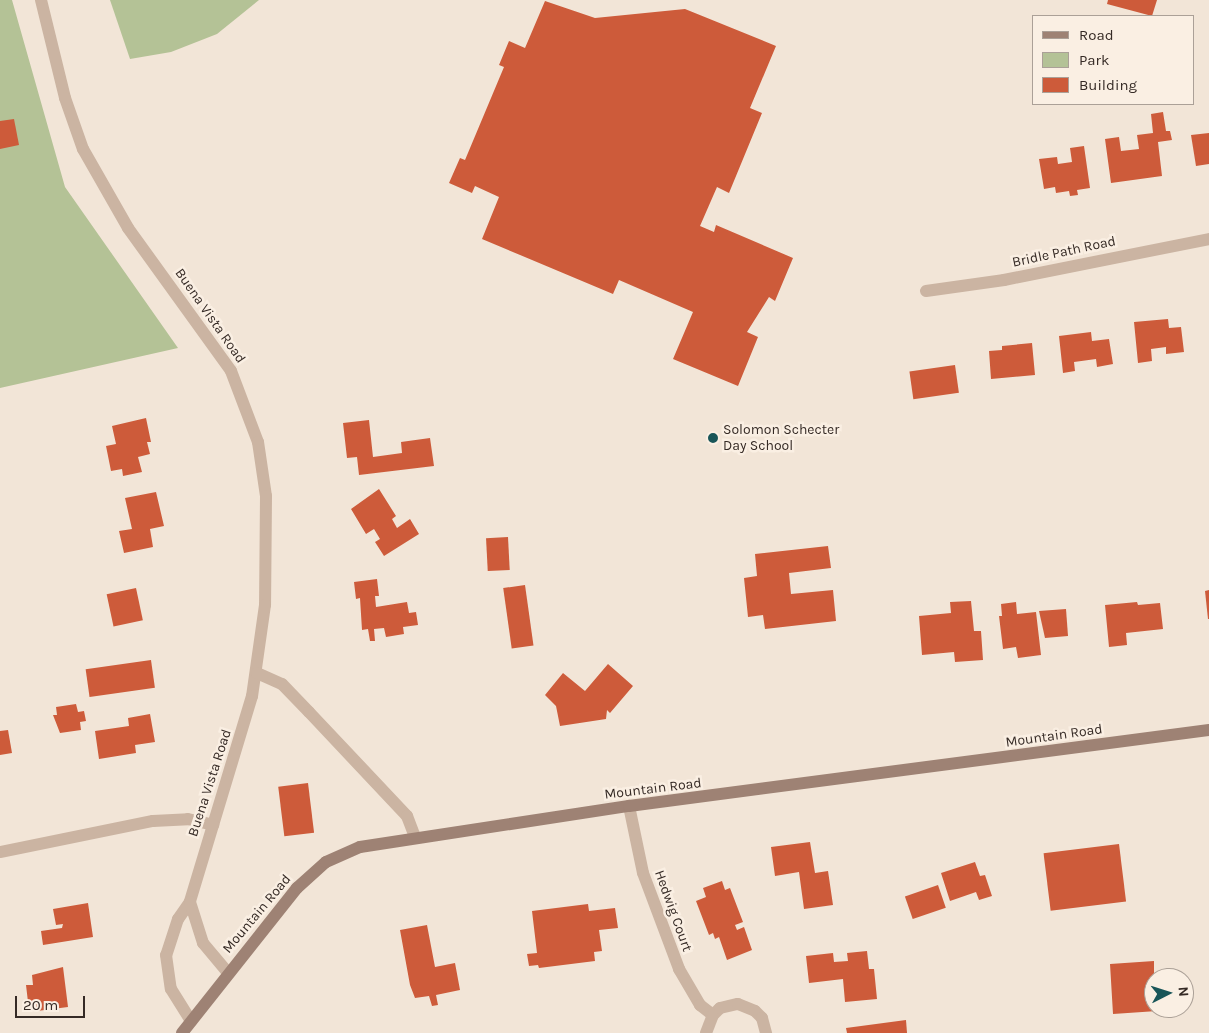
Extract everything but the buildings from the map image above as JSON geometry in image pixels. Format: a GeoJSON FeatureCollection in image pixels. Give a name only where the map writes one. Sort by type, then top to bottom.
{"type":"FeatureCollection","features":[{"type":"Feature","properties":{"kind":"main road","name":"Mountain Road"},"geometry":{"type":"LineString","coordinates":[[182,1033],[297,888],[326,862],[360,847],[415,837],[629,806],[1209,730]]}},
{"type":"Feature","properties":{"kind":"street","name":"Buena Vista Road"},"geometry":{"type":"LineString","coordinates":[[41,0],[66,98],[83,149],[128,228],[231,372],[258,442],[268,531],[265,605],[256,673],[236,756],[190,902],[173,932],[166,964],[174,998],[190,1021]]}},
{"type":"Feature","properties":{"kind":"street","name":"Bridle Path Road"},"geometry":{"type":"LineString","coordinates":[[926,291],[1004,280],[1209,239]]}},
{"type":"Feature","properties":{"kind":"street"},"geometry":{"type":"LineString","coordinates":[[256,673],[282,684],[407,816],[415,837]]}},
{"type":"Feature","properties":{"kind":"street","name":"Hedwig Court"},"geometry":{"type":"LineString","coordinates":[[629,806],[644,873],[679,969],[700,1005],[713,1015]]}},
{"type":"Feature","properties":{"kind":"street"},"geometry":{"type":"LineString","coordinates":[[0,852],[153,821],[188,819],[213,825]]}},
{"type":"Feature","properties":{"kind":"street"},"geometry":{"type":"LineString","coordinates":[[190,902],[203,943],[228,973]]}},
{"type":"Feature","properties":{"kind":"street"},"geometry":{"type":"LineString","coordinates":[[706,1033],[713,1015],[728,1005],[747,1006],[762,1018],[766,1033]]}},
{"type":"Feature","properties":{"kind":"green space"},"geometry":{"type":"Polygon","coordinates":[[[0,0],[12,0],[65,187],[178,348],[0,388],[0,0]]]}},
{"type":"Feature","properties":{"kind":"green space"},"geometry":{"type":"Polygon","coordinates":[[[110,0],[259,0],[217,34],[171,52],[130,59],[110,0]]]}},
{"type":"Feature","properties":{"kind":"place","name":"Solomon Schecter Day School"},"geometry":{"type":"Point","coordinates":[713,438]}}]}
